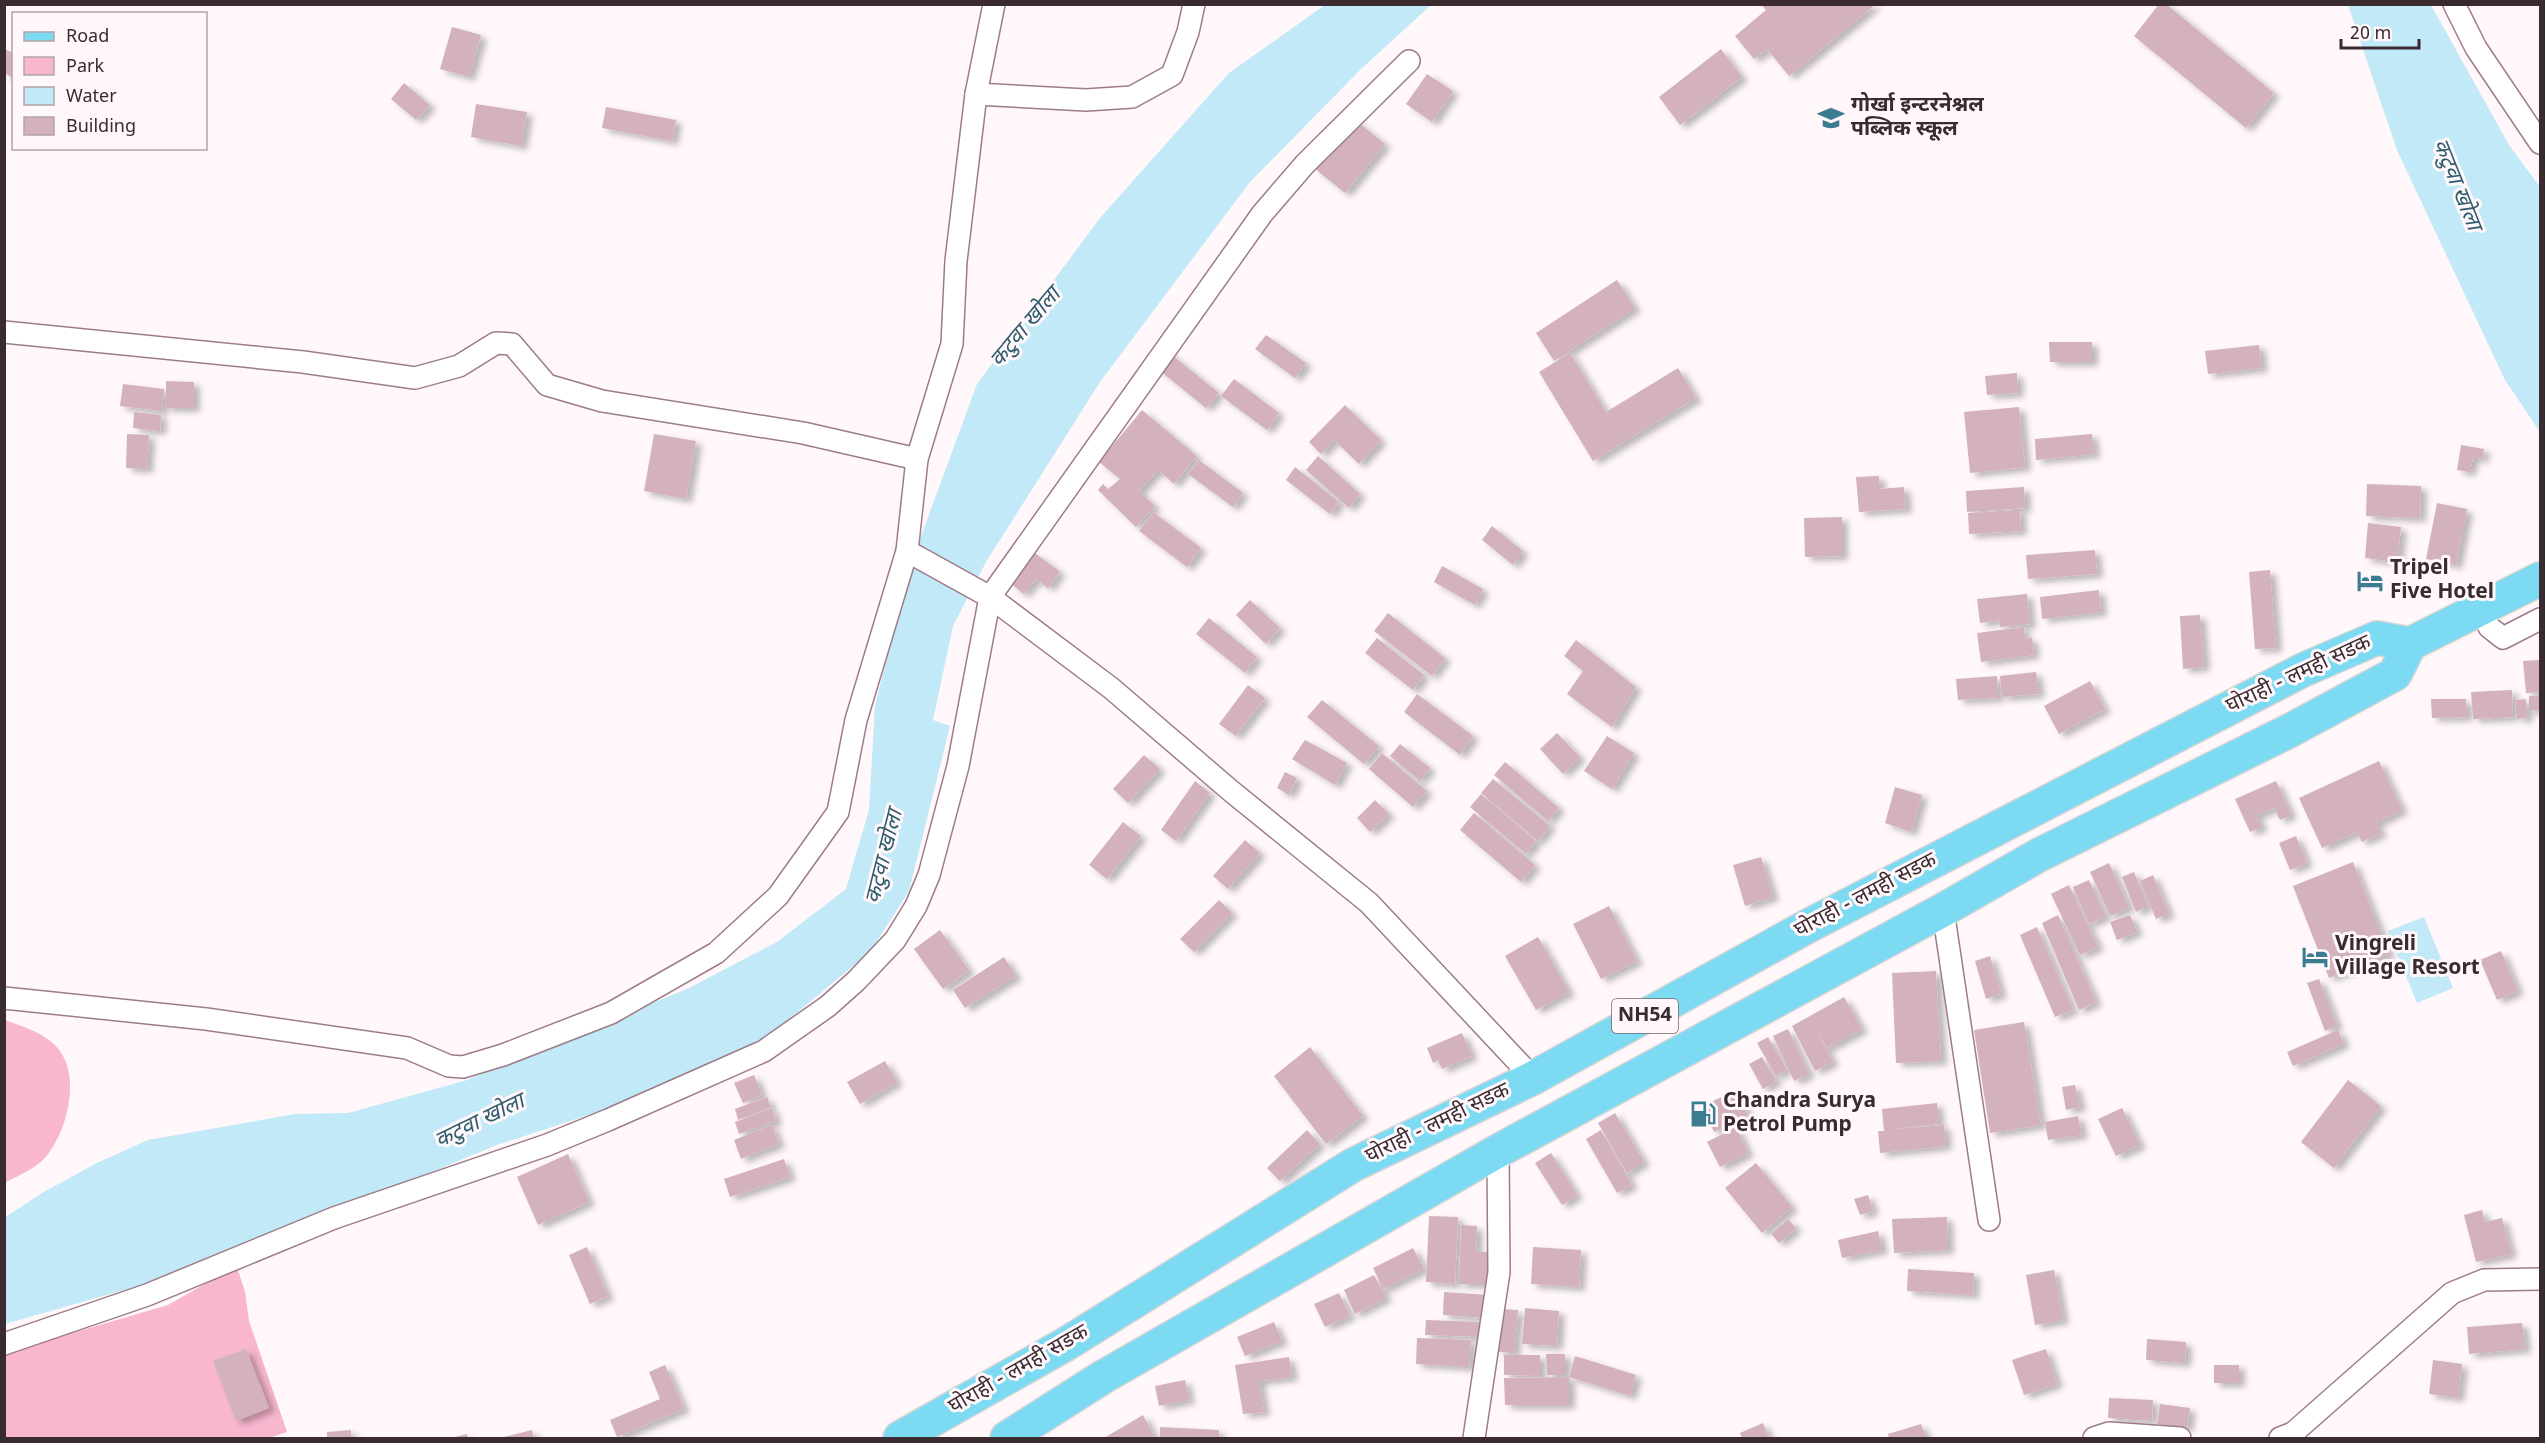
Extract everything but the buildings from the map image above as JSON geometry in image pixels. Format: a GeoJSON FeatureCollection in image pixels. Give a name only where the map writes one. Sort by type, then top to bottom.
{"type":"FeatureCollection","features":[{"type":"Feature","properties":{"kind":"main road"},"geometry":{"type":"LineString","coordinates":[[2410,644],[2541,579]]}},
{"type":"Feature","properties":{"kind":"main road","name":"घोराही - लमही सडक"},"geometry":{"type":"LineString","coordinates":[[900,1438],[1066,1344],[1353,1166],[1533,1078],[1808,926],[2303,670],[2377,638],[2410,644],[2395,674],[2291,730],[2039,855],[1943,910],[1498,1151],[1103,1377],[1006,1438]]}},
{"type":"Feature","properties":{"kind":"street"},"geometry":{"type":"LineString","coordinates":[[4,998],[206,1019],[407,1048],[449,1066],[463,1067],[503,1055],[611,1013],[716,953],[778,896],[838,812],[856,720],[907,551],[917,459],[952,344],[956,261],[976,94],[994,4]]}},
{"type":"Feature","properties":{"kind":"street"},"geometry":{"type":"LineString","coordinates":[[976,94],[1086,100],[1132,97],[1172,75],[1188,32],[1194,4]]}},
{"type":"Feature","properties":{"kind":"street"},"geometry":{"type":"LineString","coordinates":[[2454,4],[2476,48],[2541,143]]}},
{"type":"Feature","properties":{"kind":"street"},"geometry":{"type":"LineString","coordinates":[[4,1344],[147,1295],[334,1218],[547,1145],[608,1120],[764,1051],[828,1006],[856,981],[895,940],[915,906],[929,875],[958,766],[990,597],[1262,214],[1305,164],[1409,61]]}},
{"type":"Feature","properties":{"kind":"street"},"geometry":{"type":"LineString","coordinates":[[4,332],[303,362],[415,378],[459,366],[496,343],[512,345],[547,386],[602,401],[803,433],[917,459]]}},
{"type":"Feature","properties":{"kind":"street"},"geometry":{"type":"LineString","coordinates":[[907,551],[990,597],[1111,688],[1231,791],[1369,903],[1533,1078]]}},
{"type":"Feature","properties":{"kind":"street"},"geometry":{"type":"LineString","coordinates":[[2481,609],[2489,627],[2503,638],[2541,619]]}},
{"type":"Feature","properties":{"kind":"street"},"geometry":{"type":"LineString","coordinates":[[1943,910],[1989,1220]]}},
{"type":"Feature","properties":{"kind":"street"},"geometry":{"type":"LineString","coordinates":[[1474,1438],[1499,1272],[1498,1151]]}},
{"type":"Feature","properties":{"kind":"street"},"geometry":{"type":"LineString","coordinates":[[2280,1438],[2293,1433],[2452,1293],[2484,1280],[2541,1279]]}},
{"type":"Feature","properties":{"kind":"street"},"geometry":{"type":"LineString","coordinates":[[2094,1438],[2109,1433],[2180,1438]]}},
{"type":"Feature","properties":{"kind":"green space"},"geometry":{"type":"Polygon","coordinates":[[[5,1020],[35,1032],[55,1045],[66,1063],[70,1092],[64,1122],[52,1149],[35,1166],[5,1183],[5,1020]]]}},
{"type":"Feature","properties":{"kind":"green space"},"geometry":{"type":"Polygon","coordinates":[[[238,1270],[245,1292],[249,1321],[287,1432],[269,1438],[5,1438],[4,1353],[168,1305],[210,1281],[238,1270]]]}},
{"type":"Feature","properties":{"kind":"water","name":"कटुवा खोला"},"geometry":{"type":"Polygon","coordinates":[[[1325,5],[1431,5],[1360,70],[1250,182],[1100,382],[986,562],[953,626],[933,720],[950,726],[909,891],[870,952],[772,1033],[661,1091],[497,1145],[371,1197],[145,1284],[5,1324],[4,1218],[42,1193],[97,1163],[148,1140],[295,1114],[348,1113],[464,1081],[689,988],[777,942],[846,889],[869,810],[875,706],[909,569],[977,384],[1100,218],[1229,73],[1325,5]]]}},
{"type":"Feature","properties":{"kind":"water","name":"कटुवा खोला"},"geometry":{"type":"Polygon","coordinates":[[[2348,5],[2431,5],[2509,145],[2540,187],[2540,432],[2505,380],[2397,150],[2348,5]]]}},
{"type":"Feature","properties":{"kind":"water"},"geometry":{"type":"Polygon","coordinates":[[[2424,917],[2453,988],[2417,1003],[2388,931],[2424,917]]]}},
{"type":"Feature","properties":{"kind":"place","name":"गोर्खा इन्टरनेश्नल पब्लिक स्कूल"},"geometry":{"type":"Point","coordinates":[1831,118]}},
{"type":"Feature","properties":{"kind":"place","name":"Tripel Five Hotel"},"geometry":{"type":"Point","coordinates":[2370,581]}},
{"type":"Feature","properties":{"kind":"place","name":"Vingreli Village Resort"},"geometry":{"type":"Point","coordinates":[2315,957]}},
{"type":"Feature","properties":{"kind":"place","name":"Chandra Surya Petrol Pump"},"geometry":{"type":"Point","coordinates":[1703,1114]}}]}
